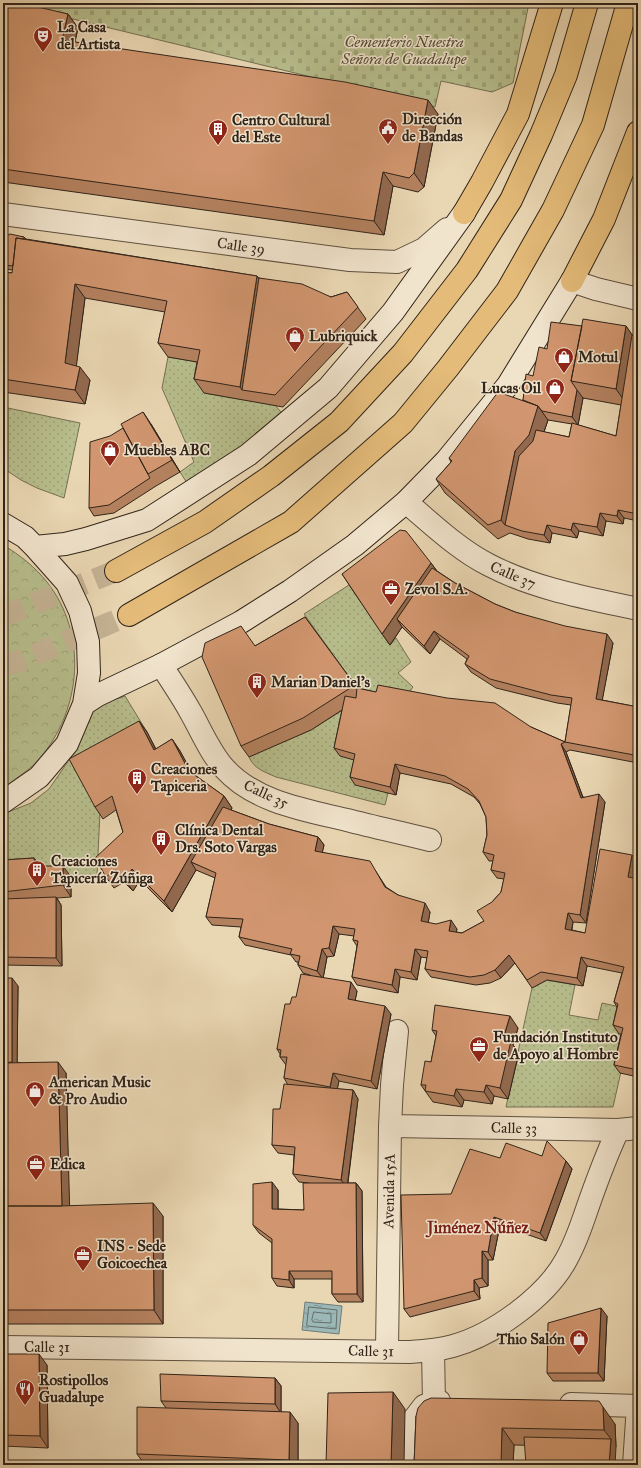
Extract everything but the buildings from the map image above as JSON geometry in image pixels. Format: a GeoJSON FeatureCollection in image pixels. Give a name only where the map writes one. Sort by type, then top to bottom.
{"type":"FeatureCollection","features":[{"type":"Feature","properties":{"kind":"highway"},"geometry":{"type":"LineString","coordinates":[[464,213],[518,114],[552,3]]}},
{"type":"Feature","properties":{"kind":"highway"},"geometry":{"type":"LineString","coordinates":[[116,571],[205,522],[272,476],[339,422],[403,353],[467,270],[511,200],[541,135],[566,75],[587,3]]}},
{"type":"Feature","properties":{"kind":"highway"},"geometry":{"type":"LineString","coordinates":[[130,615],[291,522],[403,424],[507,291],[553,210],[593,125],[628,3]]}},
{"type":"Feature","properties":{"kind":"highway"},"geometry":{"type":"LineString","coordinates":[[572,281],[604,220],[638,132]]}},
{"type":"Feature","properties":{"kind":"street","name":"Calle 39"},"geometry":{"type":"LineString","coordinates":[[3,214],[350,260],[397,262],[424,249],[464,213]]}},
{"type":"Feature","properties":{"kind":"street"},"geometry":{"type":"LineString","coordinates":[[35,547],[65,544],[86,539],[147,520],[248,455],[328,388],[393,312],[464,213]]}},
{"type":"Feature","properties":{"kind":"street"},"geometry":{"type":"LineString","coordinates":[[84,704],[98,695],[161,665],[241,622],[290,592],[355,545],[406,502],[446,461],[508,385],[572,281],[596,290],[638,299]]}},
{"type":"Feature","properties":{"kind":"street","name":"Calle 37"},"geometry":{"type":"LineString","coordinates":[[406,502],[461,547],[488,565],[517,578],[546,588],[638,609]]}},
{"type":"Feature","properties":{"kind":"street"},"geometry":{"type":"LineString","coordinates":[[3,524],[25,537],[67,583],[80,611],[88,642],[89,673],[84,704],[67,744],[39,777],[3,802]]}},
{"type":"Feature","properties":{"kind":"street","name":"Calle 35"},"geometry":{"type":"LineString","coordinates":[[161,665],[187,706],[219,762],[233,777],[246,786],[277,801],[305,810],[430,840]]}},
{"type":"Feature","properties":{"kind":"street","name":"Avenida 15A"},"geometry":{"type":"LineString","coordinates":[[387,1351],[390,1126],[397,1031]]}},
{"type":"Feature","properties":{"kind":"street","name":"Calle 33"},"geometry":{"type":"LineString","coordinates":[[390,1126],[628,1129]]}},
{"type":"Feature","properties":{"kind":"street","name":"Calle 31"},"geometry":{"type":"LineString","coordinates":[[3,1347],[387,1351],[433,1350],[453,1346],[480,1336],[499,1325],[538,1296],[555,1278],[577,1237],[607,1154],[628,1129]]}},
{"type":"Feature","properties":{"kind":"street"},"geometry":{"type":"LineString","coordinates":[[433,1350],[434,1403]]}},
{"type":"Feature","properties":{"kind":"street"},"geometry":{"type":"LineString","coordinates":[[413,1465],[414,1419],[424,1406],[442,1400],[458,1400]]}},
{"type":"Feature","properties":{"kind":"street"},"geometry":{"type":"LineString","coordinates":[[552,1403],[638,1416],[634,1465]]}},
{"type":"Feature","properties":{"kind":"green space","name":"Cementerio Nuestra Señora de Guadalupe"},"geometry":{"type":"Polygon","coordinates":[[[7,3],[529,3],[513,83],[492,92],[441,81],[435,107],[7,3]]]}},
{"type":"Feature","properties":{"kind":"green space"},"geometry":{"type":"Polygon","coordinates":[[[168,357],[210,364],[204,393],[275,405],[285,417],[187,483],[180,472],[194,462],[162,388],[168,357]]]}},
{"type":"Feature","properties":{"kind":"green space"},"geometry":{"type":"Polygon","coordinates":[[[3,407],[80,423],[64,498],[37,488],[21,480],[3,468],[3,407]]]}},
{"type":"Feature","properties":{"kind":"green space"},"geometry":{"type":"Polygon","coordinates":[[[3,545],[21,557],[37,571],[47,582],[60,603],[69,625],[74,648],[74,672],[71,695],[64,718],[53,739],[39,759],[32,766],[3,787],[3,545]]]}},
{"type":"Feature","properties":{"kind":"green space"},"geometry":{"type":"Polygon","coordinates":[[[349,585],[390,645],[396,638],[411,662],[398,673],[413,687],[406,697],[363,696],[304,614],[349,585]]]}},
{"type":"Feature","properties":{"kind":"green space"},"geometry":{"type":"Polygon","coordinates":[[[125,696],[147,732],[100,812],[97,876],[43,877],[3,872],[3,814],[31,803],[49,789],[67,763],[85,715],[99,705],[125,696]]]}},
{"type":"Feature","properties":{"kind":"green space"},"geometry":{"type":"Polygon","coordinates":[[[351,705],[361,762],[388,793],[385,805],[276,777],[260,770],[251,761],[249,757],[311,730],[351,705]]]}},
{"type":"Feature","properties":{"kind":"green space"},"geometry":{"type":"Polygon","coordinates":[[[547,980],[575,985],[569,1015],[598,1020],[602,1003],[620,1007],[629,1036],[613,1107],[506,1107],[532,988],[547,980]]]}},
{"type":"Feature","properties":{"kind":"water"},"geometry":{"type":"Polygon","coordinates":[[[305,1302],[342,1306],[339,1334],[302,1330],[305,1302]]]}},
{"type":"Feature","properties":{"kind":"tunnel"},"geometry":{"type":"LineString","coordinates":[[3,616],[116,571]]}},
{"type":"Feature","properties":{"kind":"tunnel"},"geometry":{"type":"LineString","coordinates":[[3,665],[17,662],[129,615]]}},
{"type":"Feature","properties":{"kind":"place","name":"La Casa del Artista"},"geometry":{"type":"Point","coordinates":[43,53]}},
{"type":"Feature","properties":{"kind":"place","name":"Dirección de Bandas"},"geometry":{"type":"Point","coordinates":[388,145]}},
{"type":"Feature","properties":{"kind":"place","name":"Centro Cultural del Este"},"geometry":{"type":"Point","coordinates":[218,146]}},
{"type":"Feature","properties":{"kind":"place","name":"Lubriquick"},"geometry":{"type":"Point","coordinates":[295,353]}},
{"type":"Feature","properties":{"kind":"place","name":"Motul"},"geometry":{"type":"Point","coordinates":[564,374]}},
{"type":"Feature","properties":{"kind":"place","name":"Lucas Oil"},"geometry":{"type":"Point","coordinates":[555,405]}},
{"type":"Feature","properties":{"kind":"place","name":"Muebles ABC"},"geometry":{"type":"Point","coordinates":[110,467]}},
{"type":"Feature","properties":{"kind":"place","name":"Zevol S.A."},"geometry":{"type":"Point","coordinates":[391,606]}},
{"type":"Feature","properties":{"kind":"place","name":"Marian Daniel's"},"geometry":{"type":"Point","coordinates":[257,699]}},
{"type":"Feature","properties":{"kind":"place","name":"Creaciones Tapiceria"},"geometry":{"type":"Point","coordinates":[137,795]}},
{"type":"Feature","properties":{"kind":"place","name":"Clínica Dental Drs. Soto Vargas"},"geometry":{"type":"Point","coordinates":[161,856]}},
{"type":"Feature","properties":{"kind":"place","name":"Creaciones Tapicería Zúñiga"},"geometry":{"type":"Point","coordinates":[37,887]}},
{"type":"Feature","properties":{"kind":"place","name":"Fundación Instituto de Apoyo al Hombre"},"geometry":{"type":"Point","coordinates":[479,1063]}},
{"type":"Feature","properties":{"kind":"place","name":"American Music & Pro Audio"},"geometry":{"type":"Point","coordinates":[35,1108]}},
{"type":"Feature","properties":{"kind":"place","name":"Edica"},"geometry":{"type":"Point","coordinates":[36,1181]}},
{"type":"Feature","properties":{"kind":"place","name":"INS - Sede Goicoechea"},"geometry":{"type":"Point","coordinates":[83,1272]}},
{"type":"Feature","properties":{"kind":"place","name":"Thio Salón"},"geometry":{"type":"Point","coordinates":[579,1356]}},
{"type":"Feature","properties":{"kind":"place","name":"Rostipollos Guadalupe"},"geometry":{"type":"Point","coordinates":[25,1406]}},
{"type":"Feature","properties":{"kind":"district","name":"Jiménez Núñez"},"geometry":{"type":"Point","coordinates":[478,1227]}}]}
